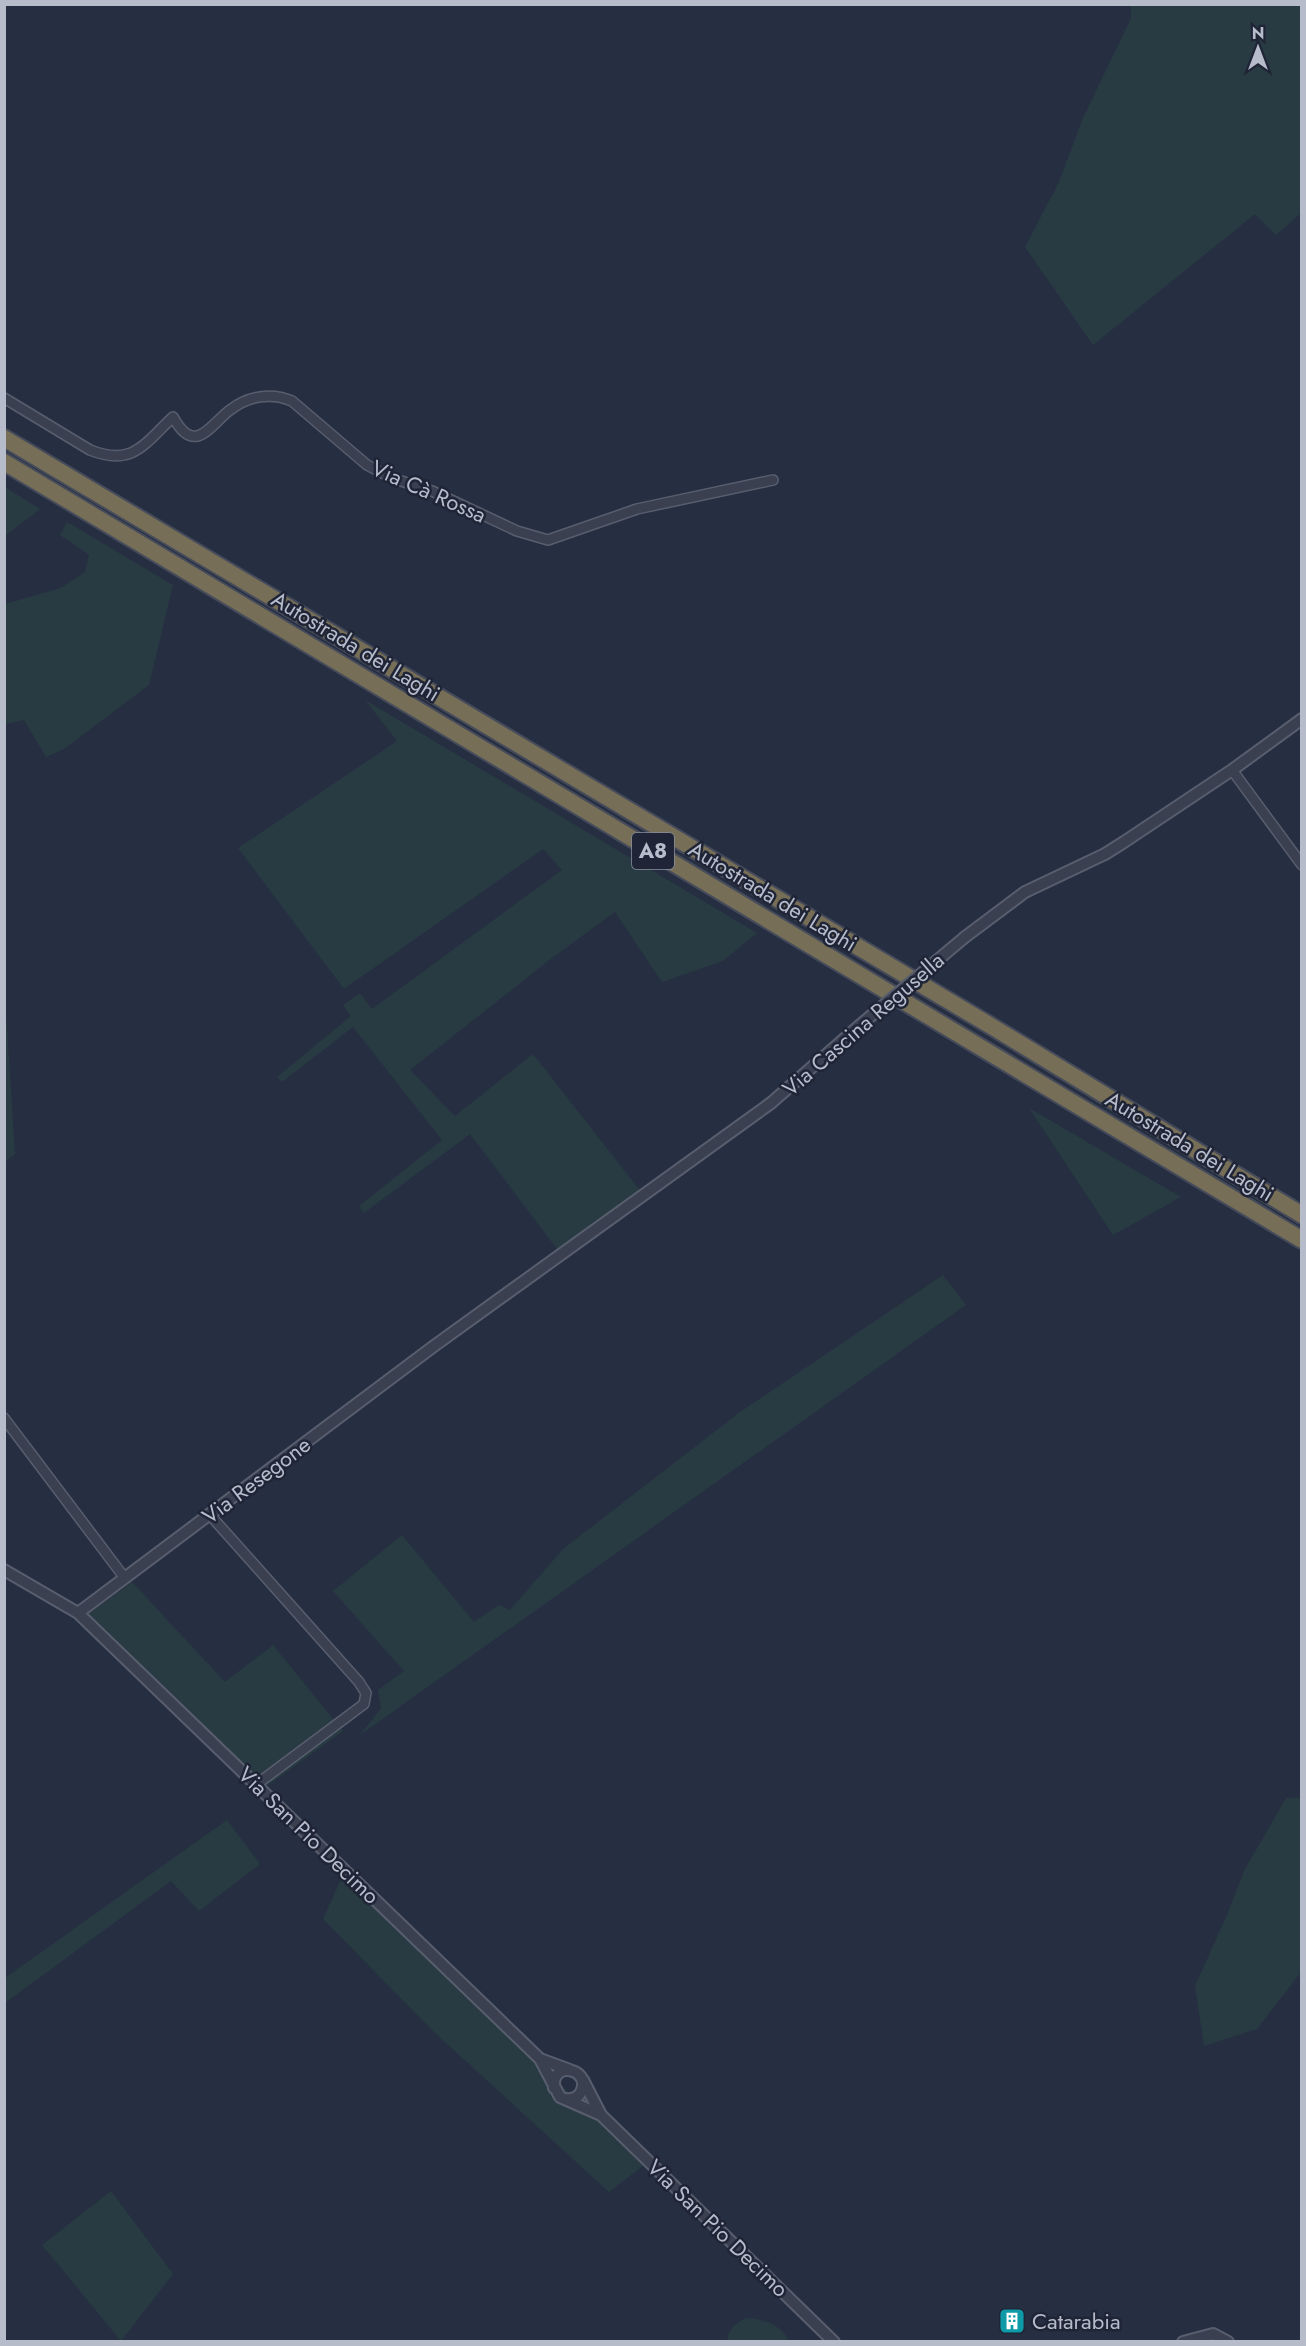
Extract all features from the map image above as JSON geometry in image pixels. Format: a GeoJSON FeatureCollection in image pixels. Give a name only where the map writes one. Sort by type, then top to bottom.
{"type":"FeatureCollection","features":[{"type":"Feature","properties":{"kind":"highway","name":"Autostrada dei Laghi"},"geometry":{"type":"LineString","coordinates":[[4,438],[991,1026],[1302,1215]]}},
{"type":"Feature","properties":{"kind":"highway","name":"Autostrada dei Laghi"},"geometry":{"type":"LineString","coordinates":[[4,462],[1302,1240]]}},
{"type":"Feature","properties":{"kind":"street","name":"Via Cà Rossa"},"geometry":{"type":"LineString","coordinates":[[4,398],[90,450],[105,456],[117,457],[126,456],[139,449],[173,417],[185,433],[205,434],[230,409],[257,396],[280,396],[292,402],[366,465],[392,478],[432,491],[517,531],[548,540],[637,508],[772,480]]}},
{"type":"Feature","properties":{"kind":"street","name":"Via Cascina Regusella"},"geometry":{"type":"LineString","coordinates":[[434,1346],[771,1103],[965,936],[1025,892],[1105,854],[1232,770],[1302,719]]}},
{"type":"Feature","properties":{"kind":"street"},"geometry":{"type":"LineString","coordinates":[[1232,770],[1302,865]]}},
{"type":"Feature","properties":{"kind":"street","name":"Via Resegone"},"geometry":{"type":"LineString","coordinates":[[78,1613],[434,1346]]}},
{"type":"Feature","properties":{"kind":"street"},"geometry":{"type":"LineString","coordinates":[[4,1418],[124,1578]]}},
{"type":"Feature","properties":{"kind":"street"},"geometry":{"type":"LineString","coordinates":[[210,1515],[359,1682],[366,1693],[364,1704],[257,1784]]}},
{"type":"Feature","properties":{"kind":"street","name":"Via San Pio Decimo"},"geometry":{"type":"LineString","coordinates":[[4,1570],[78,1613],[540,2059],[560,2097],[601,2115]]}},
{"type":"Feature","properties":{"kind":"street","name":"Via San Pio Decimo"},"geometry":{"type":"LineString","coordinates":[[540,2059],[572,2070],[580,2076],[601,2115],[834,2342]]}},
{"type":"Feature","properties":{"kind":"street"},"geometry":{"type":"LineString","coordinates":[[554,2089],[558,2074],[572,2070]]}},
{"type":"Feature","properties":{"kind":"street"},"geometry":{"type":"LineString","coordinates":[[564,2099],[578,2097],[583,2089],[583,2080]]}},
{"type":"Feature","properties":{"kind":"street"},"geometry":{"type":"LineString","coordinates":[[1184,2342],[1213,2334],[1228,2341]]}},
{"type":"Feature","properties":{"kind":"shaded area"},"geometry":{"type":"Polygon","coordinates":[[[1131,5],[1301,5],[1301,213],[1276,235],[1255,214],[1093,345],[1025,247],[1058,184],[1083,118],[1131,18],[1131,5]]]}},
{"type":"Feature","properties":{"kind":"shaded area"},"geometry":{"type":"Polygon","coordinates":[[[5,487],[40,509],[5,536],[5,487]]]}},
{"type":"Feature","properties":{"kind":"shaded area"},"geometry":{"type":"Polygon","coordinates":[[[67,522],[173,585],[149,685],[64,749],[46,757],[24,720],[5,724],[5,604],[61,588],[85,572],[89,555],[60,535],[67,522]]]}},
{"type":"Feature","properties":{"kind":"shaded area"},"geometry":{"type":"Polygon","coordinates":[[[365,700],[757,933],[723,961],[662,982],[615,912],[552,958],[410,1070],[455,1116],[533,1054],[642,1193],[596,1227],[557,1249],[470,1134],[364,1213],[359,1206],[442,1140],[353,1027],[282,1082],[277,1077],[351,1016],[343,1005],[360,993],[372,1009],[562,870],[543,849],[344,989],[238,848],[397,741],[365,700]]]}},
{"type":"Feature","properties":{"kind":"shaded area"},"geometry":{"type":"Polygon","coordinates":[[[4,979],[15,1154],[5,1162],[4,1162],[4,979]]]}},
{"type":"Feature","properties":{"kind":"shaded area"},"geometry":{"type":"Polygon","coordinates":[[[1029,1108],[1181,1197],[1113,1235],[1029,1108]]]}},
{"type":"Feature","properties":{"kind":"shaded area"},"geometry":{"type":"Polygon","coordinates":[[[943,1275],[966,1305],[360,1735],[381,1708],[378,1690],[404,1671],[333,1591],[402,1535],[474,1622],[499,1605],[510,1610],[563,1549],[740,1412],[943,1275]]]}},
{"type":"Feature","properties":{"kind":"shaded area"},"geometry":{"type":"Polygon","coordinates":[[[132,1582],[225,1682],[273,1645],[343,1731],[267,1786],[89,1614],[132,1582]]]}},
{"type":"Feature","properties":{"kind":"shaded area"},"geometry":{"type":"Polygon","coordinates":[[[1286,1798],[1301,1798],[1301,1972],[1257,2029],[1204,2046],[1195,1986],[1245,1869],[1286,1798]]]}},
{"type":"Feature","properties":{"kind":"shaded area"},"geometry":{"type":"Polygon","coordinates":[[[227,1820],[260,1864],[199,1911],[171,1881],[5,2003],[5,1978],[227,1820]]]}},
{"type":"Feature","properties":{"kind":"shaded area"},"geometry":{"type":"Polygon","coordinates":[[[343,1875],[644,2165],[609,2192],[434,2032],[323,1919],[343,1875]]]}},
{"type":"Feature","properties":{"kind":"shaded area"},"geometry":{"type":"Polygon","coordinates":[[[111,2191],[173,2274],[121,2341],[42,2245],[111,2191]]]}},
{"type":"Feature","properties":{"kind":"shaded area"},"geometry":{"type":"Polygon","coordinates":[[[746,2318],[771,2323],[786,2335],[789,2341],[727,2341],[733,2327],[746,2318]]]}},
{"type":"Feature","properties":{"kind":"place","name":"Catarabia"},"geometry":{"type":"Point","coordinates":[1012,2321]}}]}
